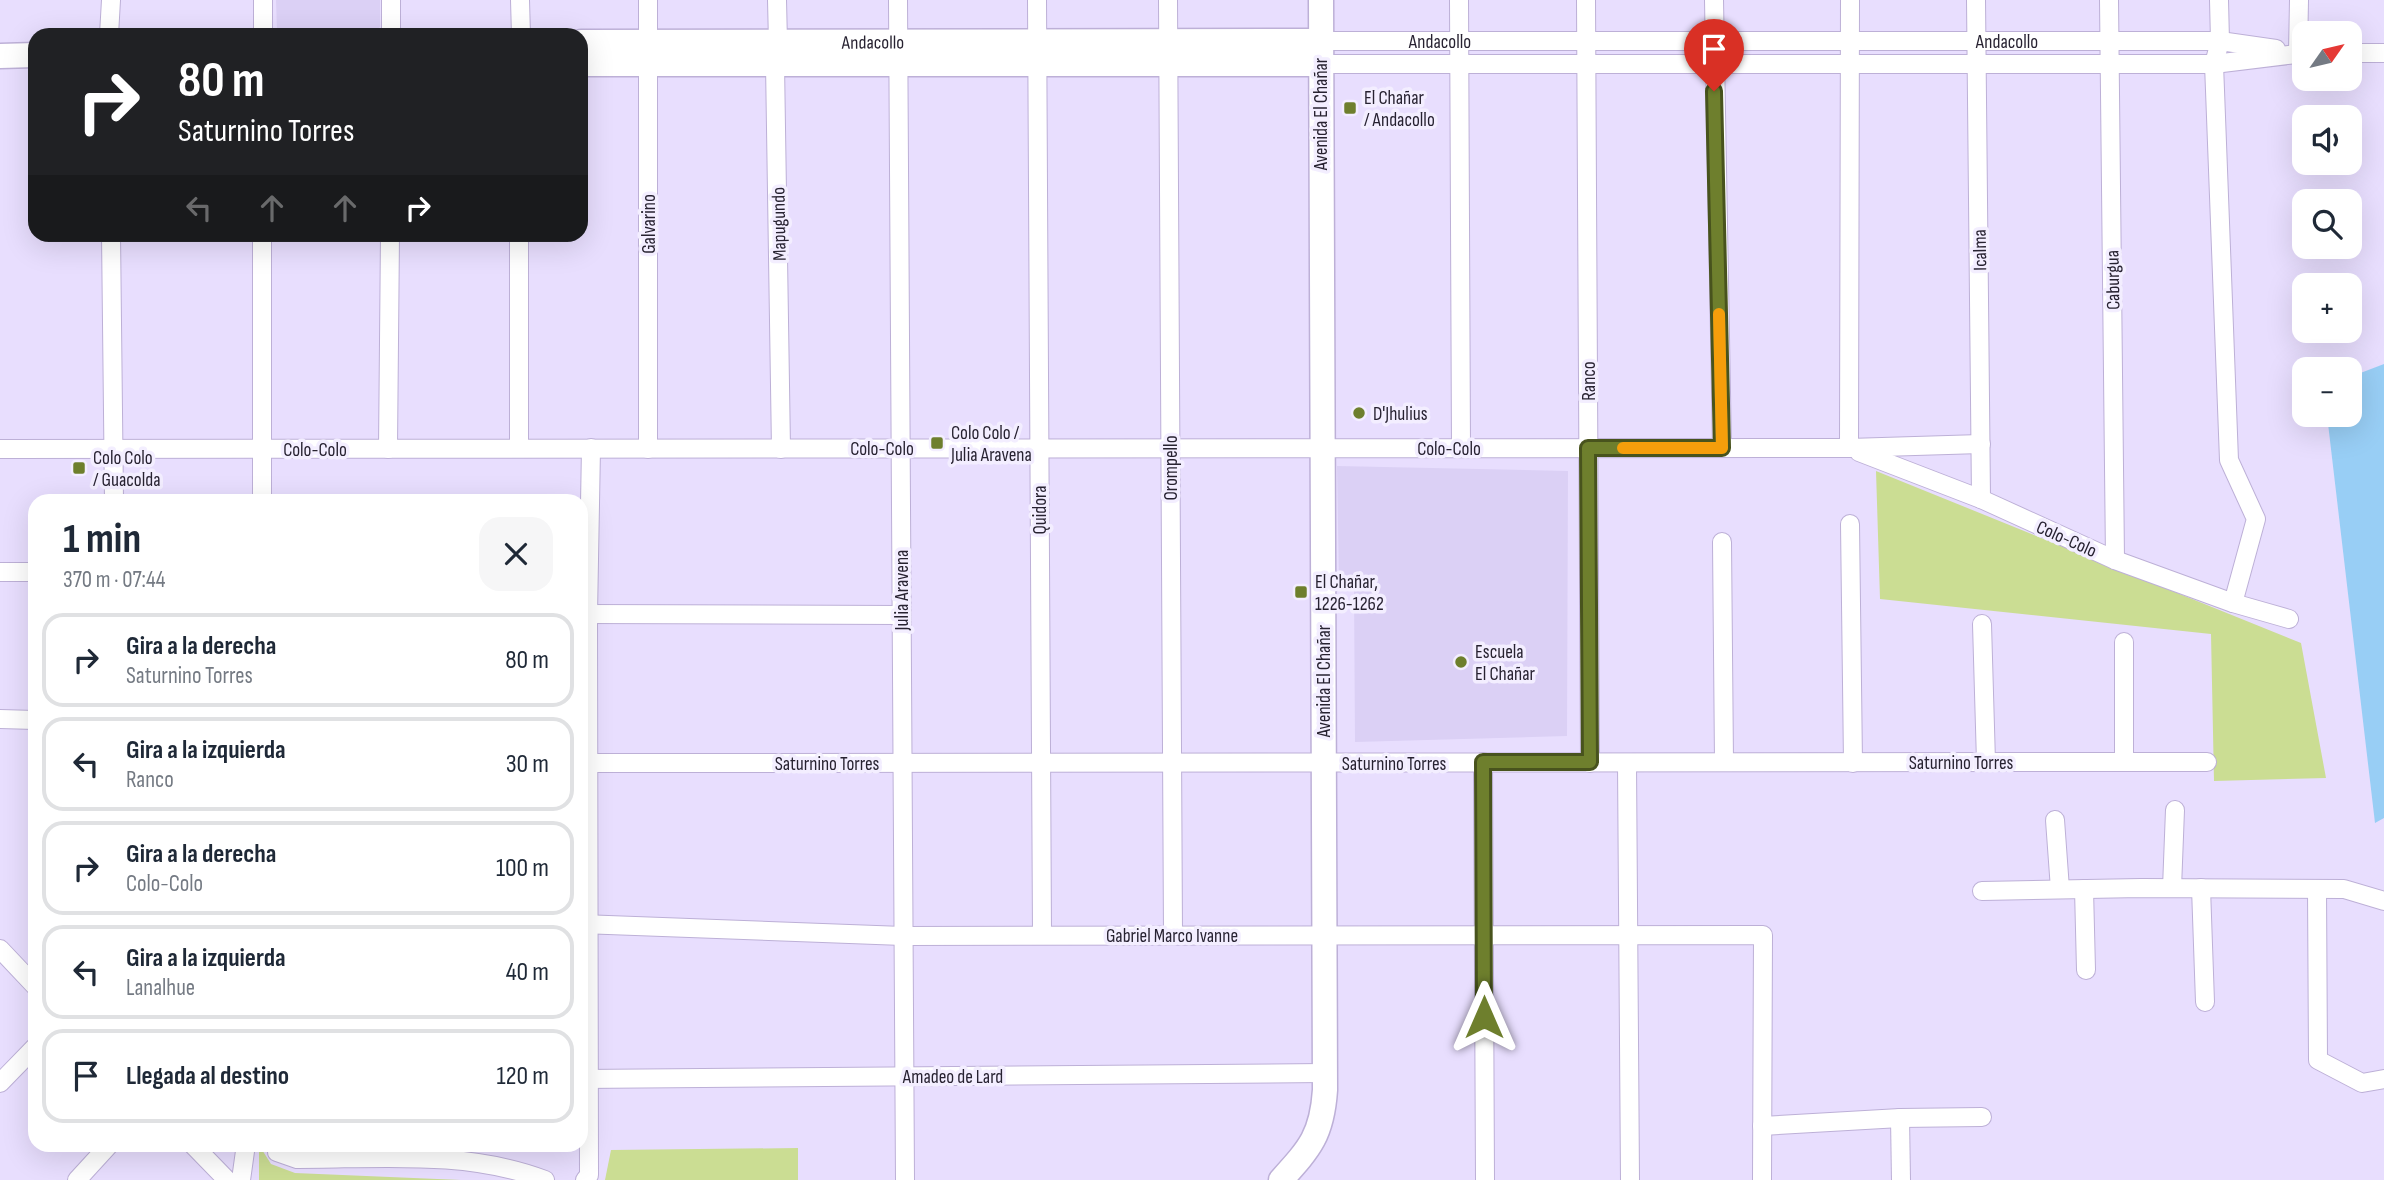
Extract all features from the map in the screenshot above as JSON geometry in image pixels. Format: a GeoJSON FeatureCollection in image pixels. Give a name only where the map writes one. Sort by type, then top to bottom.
{"type":"FeatureCollection","features":[{"type":"Feature","properties":{"kind":"street"},"geometry":{"type":"LineString","coordinates":[[110,28],[111,0]]}},
{"type":"Feature","properties":{"kind":"street"},"geometry":{"type":"LineString","coordinates":[[263,0],[263,28]]}},
{"type":"Feature","properties":{"kind":"street"},"geometry":{"type":"LineString","coordinates":[[391,0],[391,28]]}},
{"type":"Feature","properties":{"kind":"street"},"geometry":{"type":"LineString","coordinates":[[520,0],[521,28]]}},
{"type":"Feature","properties":{"kind":"street","name":"Galvarino"},"geometry":{"type":"LineString","coordinates":[[648,0],[648,449]]}},
{"type":"Feature","properties":{"kind":"street","name":"Mapugundo"},"geometry":{"type":"LineString","coordinates":[[777,0],[781,449]]}},
{"type":"Feature","properties":{"kind":"street","name":"Julia Aravena"},"geometry":{"type":"LineString","coordinates":[[898,0],[905,1180]]}},
{"type":"Feature","properties":{"kind":"street","name":"Quidora"},"geometry":{"type":"LineString","coordinates":[[1037,0],[1042,935]]}},
{"type":"Feature","properties":{"kind":"street","name":"Orompello"},"geometry":{"type":"LineString","coordinates":[[1168,0],[1173,935]]}},
{"type":"Feature","properties":{"kind":"street","name":"Avenida El Chañar"},"geometry":{"type":"LineString","coordinates":[[1281,1180],[1307,1152],[1315,1139],[1324,1108],[1321,0]]}},
{"type":"Feature","properties":{"kind":"street"},"geometry":{"type":"LineString","coordinates":[[1458,0],[1461,448]]}},
{"type":"Feature","properties":{"kind":"street","name":"Ranco"},"geometry":{"type":"LineString","coordinates":[[1586,0],[1590,762]]}},
{"type":"Feature","properties":{"kind":"street"},"geometry":{"type":"LineString","coordinates":[[1714,0],[1722,448]]}},
{"type":"Feature","properties":{"kind":"street"},"geometry":{"type":"LineString","coordinates":[[1849,448],[1850,0]]}},
{"type":"Feature","properties":{"kind":"street","name":"Icalma"},"geometry":{"type":"LineString","coordinates":[[1976,0],[1981,499]]}},
{"type":"Feature","properties":{"kind":"street","name":"Caburgua"},"geometry":{"type":"LineString","coordinates":[[2109,0],[2115,560]]}},
{"type":"Feature","properties":{"kind":"street"},"geometry":{"type":"LineString","coordinates":[[2219,0],[2220,41],[2214,64],[2230,460],[2256,519],[2233,603]]}},
{"type":"Feature","properties":{"kind":"street"},"geometry":{"type":"LineString","coordinates":[[2299,0],[2300,21]]}},
{"type":"Feature","properties":{"kind":"street","name":"Andacollo"},"geometry":{"type":"LineString","coordinates":[[1320,53],[1459,41],[2220,41],[2292,52]]}},
{"type":"Feature","properties":{"kind":"street","name":"Andacollo"},"geometry":{"type":"LineString","coordinates":[[588,43],[648,53],[1320,53],[1459,64],[2214,64],[2292,54]]}},
{"type":"Feature","properties":{"kind":"street","name":"Andacollo"},"geometry":{"type":"LineString","coordinates":[[588,63],[648,53]]}},
{"type":"Feature","properties":{"kind":"street"},"geometry":{"type":"LineString","coordinates":[[2362,53],[2384,53]]}},
{"type":"Feature","properties":{"kind":"street"},"geometry":{"type":"LineString","coordinates":[[0,56],[28,55]]}},
{"type":"Feature","properties":{"kind":"street"},"geometry":{"type":"LineString","coordinates":[[111,242],[114,494]]}},
{"type":"Feature","properties":{"kind":"street"},"geometry":{"type":"LineString","coordinates":[[262,242],[262,494]]}},
{"type":"Feature","properties":{"kind":"street"},"geometry":{"type":"LineString","coordinates":[[388,449],[390,242]]}},
{"type":"Feature","properties":{"kind":"street"},"geometry":{"type":"LineString","coordinates":[[519,242],[519,448]]}},
{"type":"Feature","properties":{"kind":"street","name":"Colo-Colo"},"geometry":{"type":"LineString","coordinates":[[0,449],[1849,448],[1980,444]]}},
{"type":"Feature","properties":{"kind":"street"},"geometry":{"type":"LineString","coordinates":[[588,532],[591,448]]}},
{"type":"Feature","properties":{"kind":"street","name":"Colo-Colo"},"geometry":{"type":"LineString","coordinates":[[1849,448],[1981,499],[2115,560],[2233,603],[2289,619]]}},
{"type":"Feature","properties":{"kind":"street"},"geometry":{"type":"LineString","coordinates":[[1850,524],[1853,762]]}},
{"type":"Feature","properties":{"kind":"street"},"geometry":{"type":"LineString","coordinates":[[1722,542],[1724,762]]}},
{"type":"Feature","properties":{"kind":"street"},"geometry":{"type":"LineString","coordinates":[[0,572],[28,572]]}},
{"type":"Feature","properties":{"kind":"street"},"geometry":{"type":"LineString","coordinates":[[588,615],[901,615]]}},
{"type":"Feature","properties":{"kind":"street"},"geometry":{"type":"LineString","coordinates":[[1982,624],[1986,762]]}},
{"type":"Feature","properties":{"kind":"street"},"geometry":{"type":"LineString","coordinates":[[2124,642],[2124,762]]}},
{"type":"Feature","properties":{"kind":"street"},"geometry":{"type":"LineString","coordinates":[[0,719],[28,720]]}},
{"type":"Feature","properties":{"kind":"street"},"geometry":{"type":"LineString","coordinates":[[1483,762],[1485,1180]]}},
{"type":"Feature","properties":{"kind":"street","name":"Saturnino Torres"},"geometry":{"type":"LineString","coordinates":[[588,763],[2207,762]]}},
{"type":"Feature","properties":{"kind":"street"},"geometry":{"type":"LineString","coordinates":[[1628,763],[1630,1180]]}},
{"type":"Feature","properties":{"kind":"street"},"geometry":{"type":"LineString","coordinates":[[2172,888],[2175,810]]}},
{"type":"Feature","properties":{"kind":"street"},"geometry":{"type":"LineString","coordinates":[[2055,820],[2060,889]]}},
{"type":"Feature","properties":{"kind":"street"},"geometry":{"type":"LineString","coordinates":[[2201,888],[2205,1002]]}},
{"type":"Feature","properties":{"kind":"street"},"geometry":{"type":"LineString","coordinates":[[2084,889],[2086,970]]}},
{"type":"Feature","properties":{"kind":"street"},"geometry":{"type":"LineString","coordinates":[[2317,889],[2318,1060],[2362,1083],[2384,1079]]}},
{"type":"Feature","properties":{"kind":"street"},"geometry":{"type":"LineString","coordinates":[[1982,891],[2344,889],[2384,901]]}},
{"type":"Feature","properties":{"kind":"street","name":"Gabriel Marco Ivanne"},"geometry":{"type":"LineString","coordinates":[[588,924],[903,936],[1763,935],[1762,1126]]}},
{"type":"Feature","properties":{"kind":"street"},"geometry":{"type":"LineString","coordinates":[[0,949],[28,979]]}},
{"type":"Feature","properties":{"kind":"street"},"geometry":{"type":"LineString","coordinates":[[0,1083],[28,1054]]}},
{"type":"Feature","properties":{"kind":"street","name":"Amadeo de Lard"},"geometry":{"type":"LineString","coordinates":[[588,1079],[1325,1073]]}},
{"type":"Feature","properties":{"kind":"street"},"geometry":{"type":"LineString","coordinates":[[1762,1180],[1762,1126],[1900,1118],[1982,1117]]}},
{"type":"Feature","properties":{"kind":"street"},"geometry":{"type":"LineString","coordinates":[[1900,1118],[1901,1180]]}},
{"type":"Feature","properties":{"kind":"street"},"geometry":{"type":"LineString","coordinates":[[585,1180],[589,1175],[588,1151]]}},
{"type":"Feature","properties":{"kind":"street"},"geometry":{"type":"LineString","coordinates":[[76,1180],[102,1152]]}},
{"type":"Feature","properties":{"kind":"street"},"geometry":{"type":"LineString","coordinates":[[200,1152],[227,1180]]}},
{"type":"Feature","properties":{"kind":"street"},"geometry":{"type":"LineString","coordinates":[[241,1180],[245,1152]]}},
{"type":"Feature","properties":{"kind":"street"},"geometry":{"type":"LineString","coordinates":[[277,1152],[297,1159],[457,1159],[525,1172],[545,1180]]}},
{"type":"Feature","properties":{"kind":"shaded area"},"geometry":{"type":"Polygon","coordinates":[[[276,0],[380,0],[379,28],[277,28],[276,0]]]}},
{"type":"Feature","properties":{"kind":"shaded area","name":"Escuela El Chañar"},"geometry":{"type":"Polygon","coordinates":[[[1337,466],[1568,471],[1567,736],[1355,742],[1354,588],[1339,583],[1337,466]]]}},
{"type":"Feature","properties":{"kind":"green space"},"geometry":{"type":"Polygon","coordinates":[[[1876,471],[2301,643],[2326,778],[2214,781],[2211,634],[1880,599],[1876,471]]]}},
{"type":"Feature","properties":{"kind":"green space"},"geometry":{"type":"Polygon","coordinates":[[[798,1148],[798,1180],[605,1180],[611,1150],[798,1148]]]}},
{"type":"Feature","properties":{"kind":"green space"},"geometry":{"type":"Polygon","coordinates":[[[259,1152],[263,1152],[271,1164],[295,1173],[461,1180],[259,1180],[259,1152]]]}},
{"type":"Feature","properties":{"kind":"water"},"geometry":{"type":"Polygon","coordinates":[[[2384,364],[2384,818],[2375,823],[2328,427],[2362,427],[2362,372],[2384,364]]]}},
{"type":"Feature","properties":{"kind":"slow traffic"},"geometry":{"type":"LineString","coordinates":[[1623,448],[1722,448],[1719,314]]}},
{"type":"Feature","properties":{"kind":"place","name":"El Chañar / Andacollo"},"geometry":{"type":"Point","coordinates":[1350,108]}},
{"type":"Feature","properties":{"kind":"place","name":"D'Jhulius"},"geometry":{"type":"Point","coordinates":[1359,413]}},
{"type":"Feature","properties":{"kind":"place","name":"Colo Colo / Julia Aravena"},"geometry":{"type":"Point","coordinates":[937,443]}},
{"type":"Feature","properties":{"kind":"place","name":"Colo Colo / Guacolda"},"geometry":{"type":"Point","coordinates":[79,468]}},
{"type":"Feature","properties":{"kind":"place","name":"El Chañar, 1226-1262"},"geometry":{"type":"Point","coordinates":[1301,592]}},
{"type":"Feature","properties":{"kind":"place","name":"Escuela El Chañar"},"geometry":{"type":"Point","coordinates":[1461,662]}},
{"type":"Feature","properties":{"kind":"route"},"geometry":{"type":"LineString","coordinates":[[1484,1017],[1483,762],[1590,762],[1588,448],[1722,448],[1714,91]]}}]}
